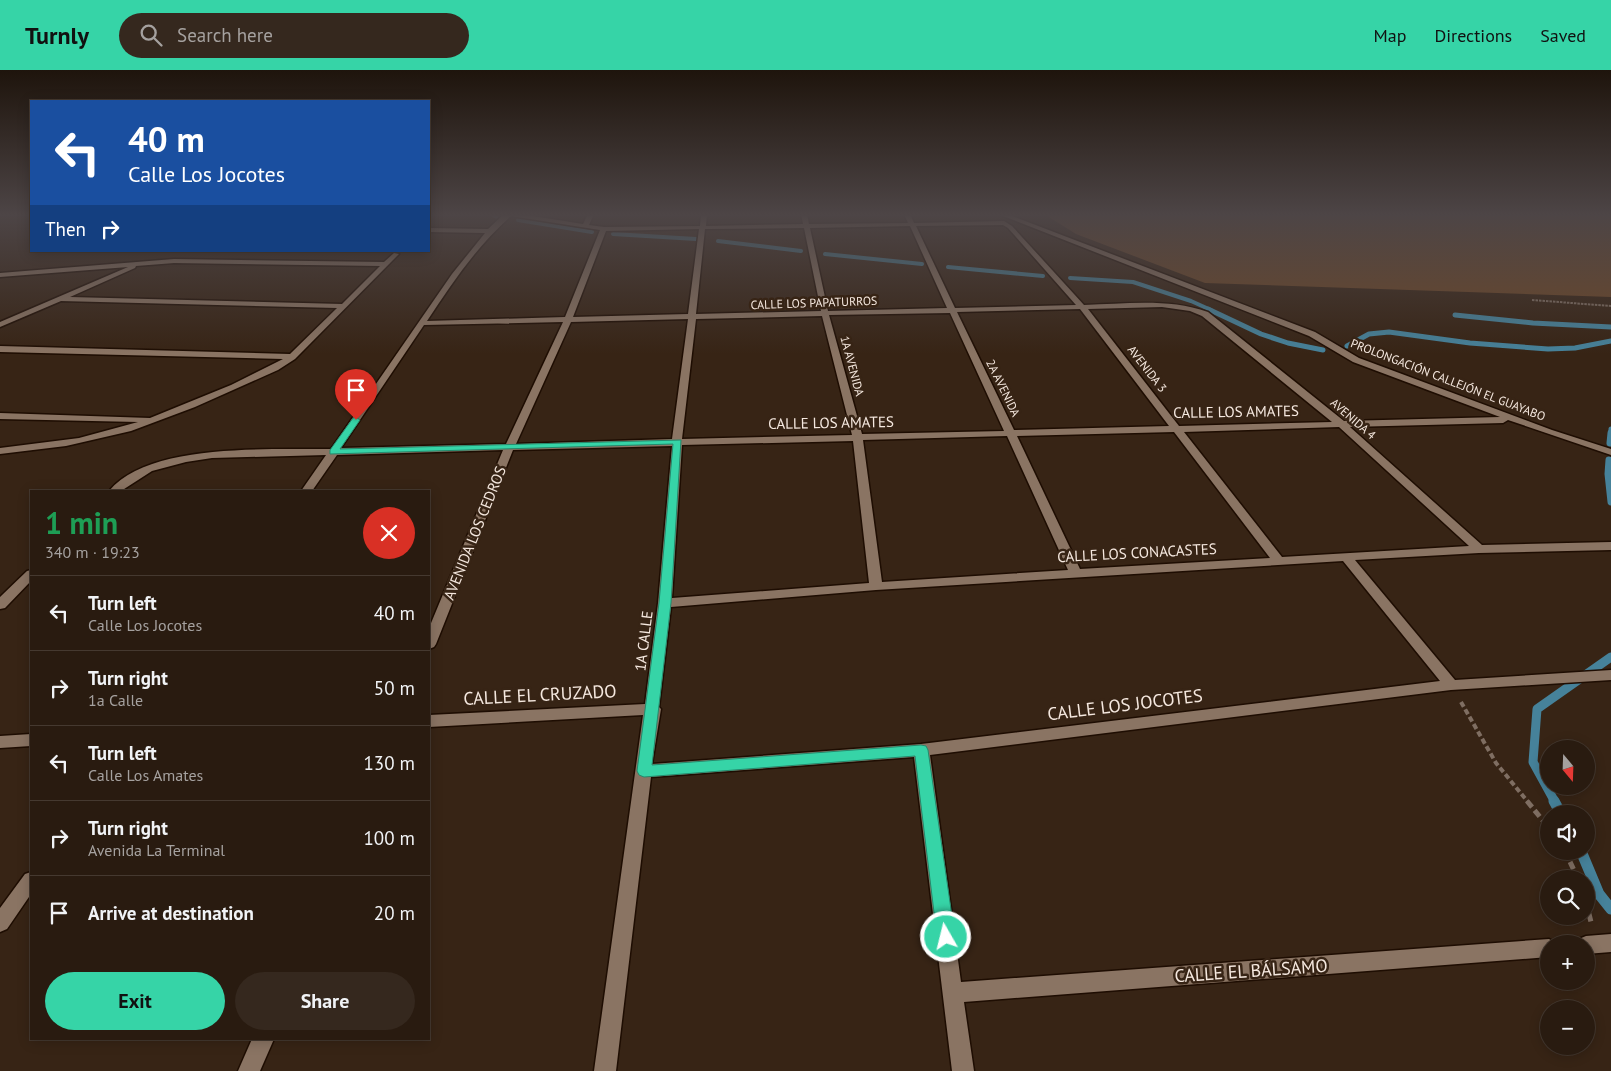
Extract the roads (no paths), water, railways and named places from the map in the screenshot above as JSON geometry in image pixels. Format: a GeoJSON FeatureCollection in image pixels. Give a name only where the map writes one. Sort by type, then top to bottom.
{"type":"FeatureCollection","features":[{"type":"Feature","properties":{"kind":"street"},"geometry":{"type":"LineString","coordinates":[[0,275],[143,263],[202,261],[386,264]]}},
{"type":"Feature","properties":{"kind":"street"},"geometry":{"type":"LineString","coordinates":[[0,451],[104,435],[156,419],[275,368],[292,357],[389,261]]}},
{"type":"Feature","properties":{"kind":"street"},"geometry":{"type":"LineString","coordinates":[[308,490],[454,275],[466,261]]}},
{"type":"Feature","properties":{"kind":"street","name":"AVENIDA LOS CEDROS"},"geometry":{"type":"LineString","coordinates":[[430,642],[509,448],[567,321],[591,261]]}},
{"type":"Feature","properties":{"kind":"street","name":"1A CALLE"},"geometry":{"type":"LineString","coordinates":[[605,1071],[665,603],[677,442],[699,261]]}},
{"type":"Feature","properties":{"kind":"street","name":"1A AVENIDA"},"geometry":{"type":"LineString","coordinates":[[814,261],[825,314],[858,438],[876,586]]}},
{"type":"Feature","properties":{"kind":"street","name":"2A AVENIDA"},"geometry":{"type":"LineString","coordinates":[[929,261],[1076,572]]}},
{"type":"Feature","properties":{"kind":"street","name":"AVENIDA 3"},"geometry":{"type":"LineString","coordinates":[[1040,261],[1082,307],[1178,428],[1280,562]]}},
{"type":"Feature","properties":{"kind":"street","name":"PROLONGACIÓN CALLEJÓN EL GUAYABO"},"geometry":{"type":"LineString","coordinates":[[1114,261],[1312,334],[1356,360],[1548,432],[1611,452]]}},
{"type":"Feature","properties":{"kind":"street"},"geometry":{"type":"LineString","coordinates":[[0,325],[143,263]]}},
{"type":"Feature","properties":{"kind":"street"},"geometry":{"type":"LineString","coordinates":[[58,299],[345,306]]}},
{"type":"Feature","properties":{"kind":"street","name":"CALLE LOS PAPATURROS"},"geometry":{"type":"LineString","coordinates":[[423,323],[692,318],[1082,307],[1171,306],[1192,308],[1205,314]]}},
{"type":"Feature","properties":{"kind":"street","name":"AVENIDA 4"},"geometry":{"type":"LineString","coordinates":[[1205,314],[1342,425],[1479,549]]}},
{"type":"Feature","properties":{"kind":"street"},"geometry":{"type":"LineString","coordinates":[[0,349],[292,357]]}},
{"type":"Feature","properties":{"kind":"street"},"geometry":{"type":"LineString","coordinates":[[0,416],[156,419]]}},
{"type":"Feature","properties":{"kind":"street","name":"CALLE LOS AMATES"},"geometry":{"type":"LineString","coordinates":[[116,490],[139,474],[161,464],[186,458],[212,455],[1503,420]]}},
{"type":"Feature","properties":{"kind":"street","name":"CALLE LOS CONACASTES"},"geometry":{"type":"LineString","coordinates":[[665,603],[1076,572],[1280,562],[1479,549],[1611,546]]}},
{"type":"Feature","properties":{"kind":"street"},"geometry":{"type":"LineString","coordinates":[[1347,558],[1450,685]]}},
{"type":"Feature","properties":{"kind":"street"},"geometry":{"type":"LineString","coordinates":[[0,605],[30,575]]}},
{"type":"Feature","properties":{"kind":"street","name":"CALLE LOS JOCOTES"},"geometry":{"type":"LineString","coordinates":[[644,771],[921,750],[1450,685],[1605,676]]}},
{"type":"Feature","properties":{"kind":"street","name":"CALLE EL CRUZADO"},"geometry":{"type":"LineString","coordinates":[[430,721],[652,709]]}},
{"type":"Feature","properties":{"kind":"street"},"geometry":{"type":"LineString","coordinates":[[0,742],[30,740]]}},
{"type":"Feature","properties":{"kind":"street"},"geometry":{"type":"LineString","coordinates":[[921,750],[964,1071]]}},
{"type":"Feature","properties":{"kind":"street"},"geometry":{"type":"LineString","coordinates":[[0,923],[30,881]]}},
{"type":"Feature","properties":{"kind":"street"},"geometry":{"type":"LineString","coordinates":[[1595,944],[1611,943]]}},
{"type":"Feature","properties":{"kind":"street","name":"CALLE EL BÁLSAMO"},"geometry":{"type":"LineString","coordinates":[[954,993],[1540,949]]}},
{"type":"Feature","properties":{"kind":"street"},"geometry":{"type":"LineString","coordinates":[[249,1071],[263,1040]]}},
{"type":"Feature","properties":{"kind":"waterway"},"geometry":{"type":"LineString","coordinates":[[890,261],[922,264]]}},
{"type":"Feature","properties":{"kind":"waterway"},"geometry":{"type":"LineString","coordinates":[[948,267],[1043,276]]}},
{"type":"Feature","properties":{"kind":"waterway"},"geometry":{"type":"LineString","coordinates":[[1070,278],[1133,282],[1191,301],[1211,310]]}},
{"type":"Feature","properties":{"kind":"waterway"},"geometry":{"type":"LineString","coordinates":[[1208,309],[1261,334],[1288,343],[1323,350]]}},
{"type":"Feature","properties":{"kind":"waterway"},"geometry":{"type":"LineString","coordinates":[[1455,315],[1533,323],[1611,327]]}},
{"type":"Feature","properties":{"kind":"waterway"},"geometry":{"type":"LineString","coordinates":[[1347,346],[1369,334],[1389,332],[1470,343],[1548,349],[1575,348],[1611,341]]}},
{"type":"Feature","properties":{"kind":"waterway"},"geometry":{"type":"LineString","coordinates":[[1610,443],[1611,433]]}},
{"type":"Feature","properties":{"kind":"waterway"},"geometry":{"type":"LineString","coordinates":[[1609,460],[1608,474],[1611,502]]}},
{"type":"Feature","properties":{"kind":"waterway"},"geometry":{"type":"LineString","coordinates":[[1555,802],[1533,762],[1537,709],[1611,657]]}},
{"type":"Feature","properties":{"kind":"waterway"},"geometry":{"type":"LineString","coordinates":[[1554,801],[1556,805]]}},
{"type":"Feature","properties":{"kind":"waterway"},"geometry":{"type":"LineString","coordinates":[[1585,860],[1599,894],[1611,909]]}}]}
